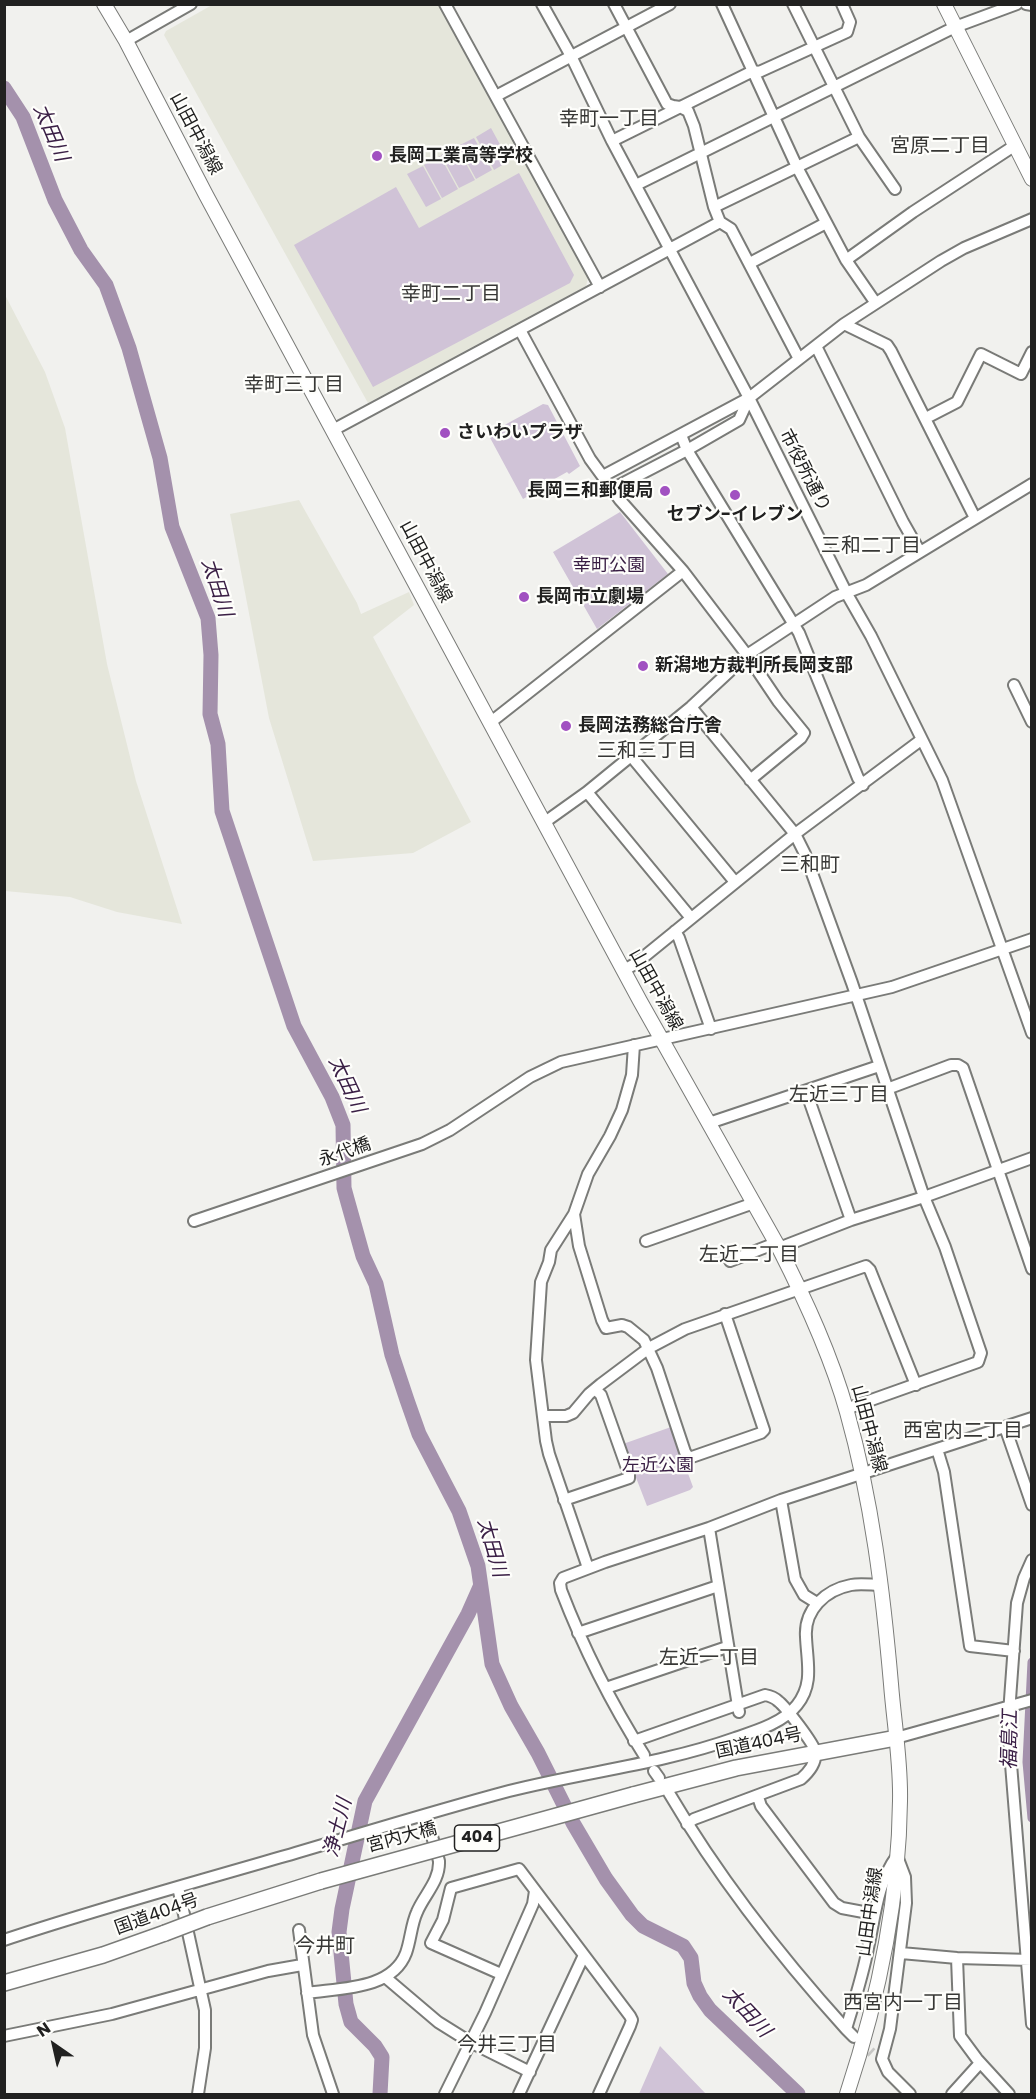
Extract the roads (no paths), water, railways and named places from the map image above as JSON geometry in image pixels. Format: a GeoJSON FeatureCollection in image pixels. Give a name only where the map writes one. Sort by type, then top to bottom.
{"type":"FeatureCollection","features":[{"type":"Feature","properties":{"kind":"highway","name":"国道404号"},"geometry":{"type":"LineString","coordinates":[[633,1795],[736,1768],[896,1738]]}},
{"type":"Feature","properties":{"kind":"highway","name":"宮内大橋"},"geometry":{"type":"LineString","coordinates":[[321,1881],[633,1795]]}},
{"type":"Feature","properties":{"kind":"highway","name":"国道404号"},"geometry":{"type":"LineString","coordinates":[[4,1983],[103,1955],[207,1917],[321,1881]]}},
{"type":"Feature","properties":{"kind":"main road","name":"山田中潟線"},"geometry":{"type":"LineString","coordinates":[[104,4],[126,41],[624,970],[778,1246],[800,1288],[846,1409],[863,1473],[876,1542],[899,1765],[900,1802],[897,1856],[886,1947],[872,2012],[847,2094]]}},
{"type":"Feature","properties":{"kind":"main road"},"geometry":{"type":"LineString","coordinates":[[944,4],[1032,179]]}},
{"type":"Feature","properties":{"kind":"street"},"geometry":{"type":"LineString","coordinates":[[126,41],[190,4]]}},
{"type":"Feature","properties":{"kind":"street"},"geometry":{"type":"LineString","coordinates":[[445,4],[600,287]]}},
{"type":"Feature","properties":{"kind":"street","name":"市役所通り"},"geometry":{"type":"LineString","coordinates":[[542,4],[749,398],[942,780],[1032,1033]]}},
{"type":"Feature","properties":{"kind":"street"},"geometry":{"type":"LineString","coordinates":[[614,4],[667,104],[681,106],[688,111],[720,222],[731,229],[799,359]]}},
{"type":"Feature","properties":{"kind":"street"},"geometry":{"type":"LineString","coordinates":[[722,4],[797,167],[846,260],[875,302]]}},
{"type":"Feature","properties":{"kind":"street"},"geometry":{"type":"LineString","coordinates":[[793,4],[858,137],[895,189]]}},
{"type":"Feature","properties":{"kind":"street"},"geometry":{"type":"LineString","coordinates":[[612,141],[753,71],[759,72],[847,32],[850,22],[842,4]]}},
{"type":"Feature","properties":{"kind":"street"},"geometry":{"type":"LineString","coordinates":[[636,185],[956,27],[1017,4]]}},
{"type":"Feature","properties":{"kind":"street"},"geometry":{"type":"LineString","coordinates":[[1026,4],[1032,5]]}},
{"type":"Feature","properties":{"kind":"street"},"geometry":{"type":"LineString","coordinates":[[496,96],[668,5]]}},
{"type":"Feature","properties":{"kind":"street"},"geometry":{"type":"LineString","coordinates":[[714,207],[858,137]]}},
{"type":"Feature","properties":{"kind":"street"},"geometry":{"type":"LineString","coordinates":[[846,260],[1014,146]]}},
{"type":"Feature","properties":{"kind":"street"},"geometry":{"type":"LineString","coordinates":[[603,476],[749,398],[875,302],[964,248],[1032,219]]}},
{"type":"Feature","properties":{"kind":"street"},"geometry":{"type":"LineString","coordinates":[[333,430],[720,222]]}},
{"type":"Feature","properties":{"kind":"street"},"geometry":{"type":"LineString","coordinates":[[750,263],[826,223]]}},
{"type":"Feature","properties":{"kind":"street"},"geometry":{"type":"LineString","coordinates":[[844,324],[887,345],[975,518]]}},
{"type":"Feature","properties":{"kind":"street"},"geometry":{"type":"LineString","coordinates":[[520,330],[590,459],[612,489],[683,571],[804,734],[750,780]]}},
{"type":"Feature","properties":{"kind":"street"},"geometry":{"type":"LineString","coordinates":[[816,346],[920,552]]}},
{"type":"Feature","properties":{"kind":"street"},"geometry":{"type":"LineString","coordinates":[[926,418],[957,402],[981,354],[1021,374],[1032,352]]}},
{"type":"Feature","properties":{"kind":"street"},"geometry":{"type":"LineString","coordinates":[[612,489],[739,420],[749,398]]}},
{"type":"Feature","properties":{"kind":"street"},"geometry":{"type":"LineString","coordinates":[[681,435],[687,450],[794,624],[858,778],[863,785]]}},
{"type":"Feature","properties":{"kind":"street"},"geometry":{"type":"LineString","coordinates":[[545,822],[587,792],[691,707],[747,655],[835,597],[866,585],[1032,484]]}},
{"type":"Feature","properties":{"kind":"street"},"geometry":{"type":"LineString","coordinates":[[491,722],[683,571]]}},
{"type":"Feature","properties":{"kind":"street"},"geometry":{"type":"LineString","coordinates":[[1014,685],[1032,722]]}},
{"type":"Feature","properties":{"kind":"street"},"geometry":{"type":"LineString","coordinates":[[691,707],[795,834],[805,854],[924,1197],[945,1247],[981,1353],[978,1362],[846,1409]]}},
{"type":"Feature","properties":{"kind":"street"},"geometry":{"type":"LineString","coordinates":[[624,970],[795,834],[921,740]]}},
{"type":"Feature","properties":{"kind":"street"},"geometry":{"type":"LineString","coordinates":[[631,756],[735,882]]}},
{"type":"Feature","properties":{"kind":"street"},"geometry":{"type":"LineString","coordinates":[[587,792],[691,918]]}},
{"type":"Feature","properties":{"kind":"street"},"geometry":{"type":"LineString","coordinates":[[675,931],[711,1029]]}},
{"type":"Feature","properties":{"kind":"street","name":"永代橋"},"geometry":{"type":"LineString","coordinates":[[194,1221],[400,1152],[450,1130],[542,1070],[561,1062],[892,987],[1032,939]]}},
{"type":"Feature","properties":{"kind":"street"},"geometry":{"type":"LineString","coordinates":[[588,1568],[549,1454],[536,1360],[541,1282],[551,1250],[574,1214],[588,1174],[622,1110],[632,1075],[634,1046]]}},
{"type":"Feature","properties":{"kind":"street"},"geometry":{"type":"LineString","coordinates":[[887,1089],[951,1065],[963,1068],[1032,1269]]}},
{"type":"Feature","properties":{"kind":"street"},"geometry":{"type":"LineString","coordinates":[[709,1123],[879,1066]]}},
{"type":"Feature","properties":{"kind":"street"},"geometry":{"type":"LineString","coordinates":[[806,1091],[851,1220]]}},
{"type":"Feature","properties":{"kind":"street"},"geometry":{"type":"LineString","coordinates":[[730,1262],[1032,1158]]}},
{"type":"Feature","properties":{"kind":"street"},"geometry":{"type":"LineString","coordinates":[[645,1241],[754,1203]]}},
{"type":"Feature","properties":{"kind":"street"},"geometry":{"type":"LineString","coordinates":[[574,1214],[579,1246],[602,1320],[606,1328],[622,1325],[644,1340],[657,1368],[689,1458],[764,1430],[725,1314]]}},
{"type":"Feature","properties":{"kind":"street"},"geometry":{"type":"LineString","coordinates":[[544,1416],[566,1416],[573,1413],[595,1389],[649,1348],[685,1329],[866,1266],[870,1270],[916,1385]]}},
{"type":"Feature","properties":{"kind":"street"},"geometry":{"type":"LineString","coordinates":[[564,1500],[629,1478],[601,1395],[595,1389]]}},
{"type":"Feature","properties":{"kind":"street"},"geometry":{"type":"LineString","coordinates":[[644,1755],[634,1741],[578,1633],[561,1590],[560,1583],[563,1578],[709,1528],[781,1500],[1032,1418]]}},
{"type":"Feature","properties":{"kind":"street"},"geometry":{"type":"LineString","coordinates":[[1005,1427],[1032,1505]]}},
{"type":"Feature","properties":{"kind":"street"},"geometry":{"type":"LineString","coordinates":[[937,1449],[944,1472],[970,1646],[1014,1651]]}},
{"type":"Feature","properties":{"kind":"street"},"geometry":{"type":"LineString","coordinates":[[781,1500],[795,1579],[804,1595],[817,1604]]}},
{"type":"Feature","properties":{"kind":"street"},"geometry":{"type":"LineString","coordinates":[[709,1528],[727,1647],[739,1708]]}},
{"type":"Feature","properties":{"kind":"street"},"geometry":{"type":"LineString","coordinates":[[1032,1560],[1017,1604],[1012,1706],[1008,1727],[1029,1960],[1032,2024]]}},
{"type":"Feature","properties":{"kind":"street"},"geometry":{"type":"LineString","coordinates":[[4,1940],[383,1827],[511,1791],[617,1769],[720,1743],[773,1723],[798,1704],[807,1687],[809,1666],[806,1630],[809,1616],[817,1604],[829,1593],[853,1584],[881,1585]]}},
{"type":"Feature","properties":{"kind":"street"},"geometry":{"type":"LineString","coordinates":[[578,1633],[718,1586]]}},
{"type":"Feature","properties":{"kind":"street"},"geometry":{"type":"LineString","coordinates":[[606,1688],[727,1647]]}},
{"type":"Feature","properties":{"kind":"street"},"geometry":{"type":"LineString","coordinates":[[634,1741],[739,1708],[765,1695],[778,1700],[811,1742],[816,1752],[814,1764],[801,1779],[687,1824]]}},
{"type":"Feature","properties":{"kind":"street"},"geometry":{"type":"LineString","coordinates":[[896,1738],[1032,1700]]}},
{"type":"Feature","properties":{"kind":"street"},"geometry":{"type":"LineString","coordinates":[[669,1793],[719,1872],[771,1940],[850,2033],[874,1914],[884,1877],[897,1856]]}},
{"type":"Feature","properties":{"kind":"street"},"geometry":{"type":"LineString","coordinates":[[758,1797],[761,1806],[834,1903],[842,1908],[874,1914]]}},
{"type":"Feature","properties":{"kind":"street"},"geometry":{"type":"LineString","coordinates":[[307,1993],[364,1985],[386,1977],[406,1954],[417,1912],[438,1876],[439,1862],[426,1815]]}},
{"type":"Feature","properties":{"kind":"street"},"geometry":{"type":"LineString","coordinates":[[897,1856],[905,1877],[906,1903],[890,2029],[877,2056],[888,2072],[910,2094]]}},
{"type":"Feature","properties":{"kind":"street"},"geometry":{"type":"LineString","coordinates":[[501,1974],[431,1943],[443,1920],[451,1888],[519,1869],[632,2020],[598,2094]]}},
{"type":"Feature","properties":{"kind":"street"},"geometry":{"type":"LineString","coordinates":[[178,1887],[201,1991],[206,2025],[198,2094]]}},
{"type":"Feature","properties":{"kind":"street"},"geometry":{"type":"LineString","coordinates":[[445,2094],[485,2013],[532,1904],[535,1892]]}},
{"type":"Feature","properties":{"kind":"street"},"geometry":{"type":"LineString","coordinates":[[299,1930],[313,2035],[333,2094]]}},
{"type":"Feature","properties":{"kind":"street"},"geometry":{"type":"LineString","coordinates":[[901,1953],[957,1958],[1029,1960]]}},
{"type":"Feature","properties":{"kind":"street"},"geometry":{"type":"LineString","coordinates":[[519,2094],[584,1955]]}},
{"type":"Feature","properties":{"kind":"street"},"geometry":{"type":"LineString","coordinates":[[957,1958],[960,2036],[980,2063],[1009,2094]]}},
{"type":"Feature","properties":{"kind":"street"},"geometry":{"type":"LineString","coordinates":[[4,2037],[89,2020],[268,1971],[302,1965]]}},
{"type":"Feature","properties":{"kind":"street"},"geometry":{"type":"LineString","coordinates":[[386,1977],[438,2022],[470,2042],[530,2072]]}},
{"type":"Feature","properties":{"kind":"street"},"geometry":{"type":"LineString","coordinates":[[952,2094],[980,2063]]}},
{"type":"Feature","properties":{"kind":"waterway","name":"太田川"},"geometry":{"type":"LineString","coordinates":[[4,88],[23,117],[55,200],[81,250],[106,285],[129,348],[160,458],[172,527],[208,618],[211,655],[210,714],[218,744],[222,811],[294,1026],[332,1097],[343,1125],[344,1188],[347,1199],[363,1256],[376,1284],[392,1355],[419,1434],[459,1511],[478,1566],[492,1664],[511,1706],[538,1753],[573,1823],[606,1879],[632,1915],[643,1926],[683,1946],[691,1958],[694,1983],[710,2010],[798,2094]]}},
{"type":"Feature","properties":{"kind":"waterway","name":"浄土川"},"geometry":{"type":"LineString","coordinates":[[380,2094],[382,2057],[375,2046],[351,2022],[346,2004],[339,1932],[342,1909],[365,1801],[468,1614],[480,1587]]}},
{"type":"Feature","properties":{"kind":"waterway","name":"福島江"},"geometry":{"type":"LineString","coordinates":[[1032,1662],[1027,1762],[1032,1818]]}},
{"type":"Feature","properties":{"kind":"tunnel"},"geometry":{"type":"LineString","coordinates":[[859,2041],[872,2053]]}},
{"type":"Feature","properties":{"kind":"place","name":"長岡工業高等学校"},"geometry":{"type":"Point","coordinates":[377,156]}},
{"type":"Feature","properties":{"kind":"place","name":"さいわいプラザ"},"geometry":{"type":"Point","coordinates":[445,433]}},
{"type":"Feature","properties":{"kind":"place","name":"長岡三和郵便局"},"geometry":{"type":"Point","coordinates":[665,491]}},
{"type":"Feature","properties":{"kind":"place","name":"セブン-イレブン"},"geometry":{"type":"Point","coordinates":[735,495]}},
{"type":"Feature","properties":{"kind":"place","name":"長岡市立劇場"},"geometry":{"type":"Point","coordinates":[524,597]}},
{"type":"Feature","properties":{"kind":"place","name":"新潟地方裁判所長岡支部"},"geometry":{"type":"Point","coordinates":[643,666]}},
{"type":"Feature","properties":{"kind":"place","name":"長岡法務総合庁舎"},"geometry":{"type":"Point","coordinates":[566,726]}},
{"type":"Feature","properties":{"kind":"district","name":"幸町一丁目"},"geometry":{"type":"Point","coordinates":[609,120]}},
{"type":"Feature","properties":{"kind":"district","name":"宮原二丁目"},"geometry":{"type":"Point","coordinates":[940,147]}},
{"type":"Feature","properties":{"kind":"district","name":"幸町二丁目"},"geometry":{"type":"Point","coordinates":[451,295]}},
{"type":"Feature","properties":{"kind":"district","name":"幸町三丁目"},"geometry":{"type":"Point","coordinates":[294,386]}},
{"type":"Feature","properties":{"kind":"district","name":"三和二丁目"},"geometry":{"type":"Point","coordinates":[871,547]}},
{"type":"Feature","properties":{"kind":"district","name":"三和三丁目"},"geometry":{"type":"Point","coordinates":[647,752]}},
{"type":"Feature","properties":{"kind":"district","name":"三和町"},"geometry":{"type":"Point","coordinates":[810,866]}},
{"type":"Feature","properties":{"kind":"district","name":"左近三丁目"},"geometry":{"type":"Point","coordinates":[839,1096]}},
{"type":"Feature","properties":{"kind":"district","name":"左近二丁目"},"geometry":{"type":"Point","coordinates":[749,1256]}},
{"type":"Feature","properties":{"kind":"district","name":"西宮内二丁目"},"geometry":{"type":"Point","coordinates":[963,1432]}},
{"type":"Feature","properties":{"kind":"district","name":"左近一丁目"},"geometry":{"type":"Point","coordinates":[709,1659]}},
{"type":"Feature","properties":{"kind":"district","name":"今井町"},"geometry":{"type":"Point","coordinates":[325,1947]}},
{"type":"Feature","properties":{"kind":"district","name":"西宮内一丁目"},"geometry":{"type":"Point","coordinates":[903,2004]}},
{"type":"Feature","properties":{"kind":"district","name":"今井三丁目"},"geometry":{"type":"Point","coordinates":[507,2046]}},
{"type":"Feature","properties":{"kind":"park label","name":"幸町公園"},"geometry":{"type":"Point","coordinates":[609,566]}},
{"type":"Feature","properties":{"kind":"park label","name":"左近公園"},"geometry":{"type":"Point","coordinates":[658,1466]}}]}
